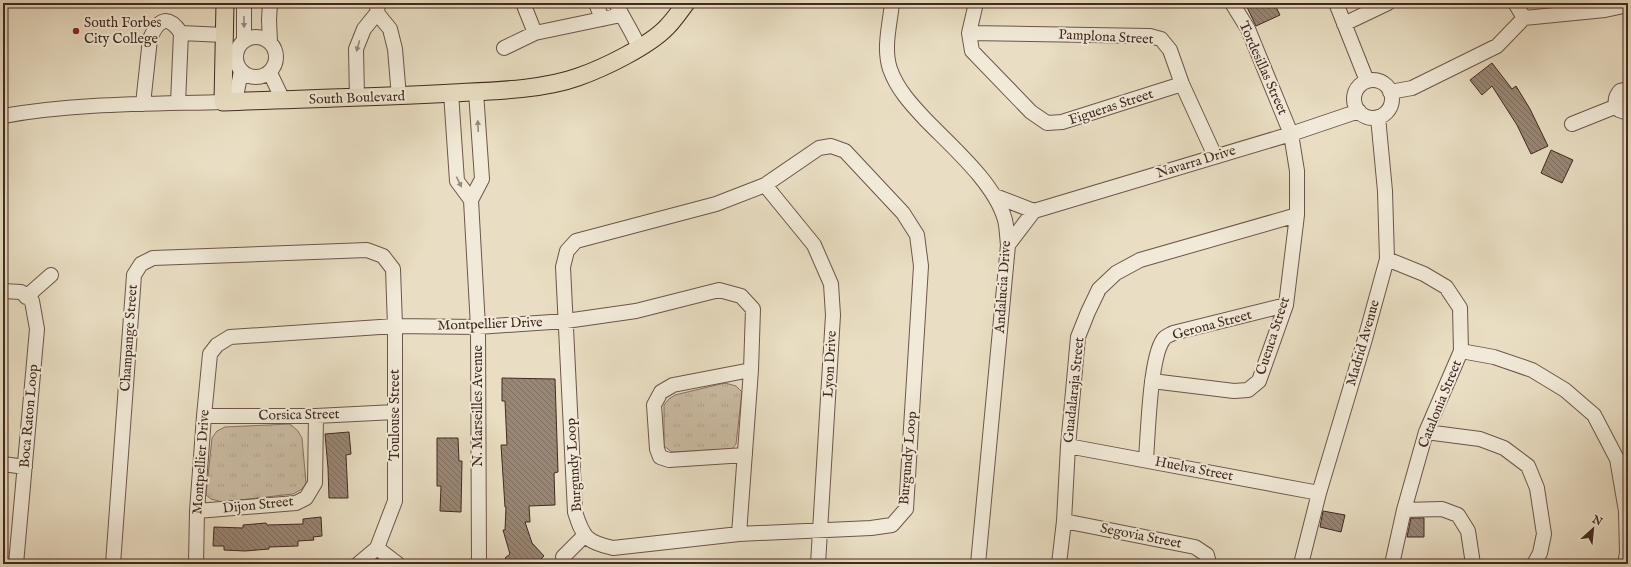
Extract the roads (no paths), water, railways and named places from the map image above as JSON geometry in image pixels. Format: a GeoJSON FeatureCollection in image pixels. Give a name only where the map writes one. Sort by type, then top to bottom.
{"type":"FeatureCollection","features":[{"type":"Feature","properties":{"kind":"main road"},"geometry":{"type":"LineString","coordinates":[[225,3],[224,35],[229,102]]}},
{"type":"Feature","properties":{"kind":"main road","name":"South Boulevard"},"geometry":{"type":"LineString","coordinates":[[229,102],[400,97],[544,86],[578,78],[650,42],[667,27],[686,3]]}},
{"type":"Feature","properties":{"kind":"street"},"geometry":{"type":"LineString","coordinates":[[244,3],[244,41]]}},
{"type":"Feature","properties":{"kind":"street"},"geometry":{"type":"LineString","coordinates":[[270,3],[270,42]]}},
{"type":"Feature","properties":{"kind":"street"},"geometry":{"type":"LineString","coordinates":[[523,3],[535,32]]}},
{"type":"Feature","properties":{"kind":"street"},"geometry":{"type":"LineString","coordinates":[[596,3],[602,19]]}},
{"type":"Feature","properties":{"kind":"street","name":"Andalucia Drive"},"geometry":{"type":"LineString","coordinates":[[892,3],[886,50],[890,69],[899,88],[913,106],[977,173],[995,196],[1005,220],[1008,244],[978,564]]}},
{"type":"Feature","properties":{"kind":"street","name":"Figueras Street"},"geometry":{"type":"LineString","coordinates":[[976,3],[969,33],[972,51],[1031,112],[1047,123],[1062,122],[1182,84]]}},
{"type":"Feature","properties":{"kind":"street","name":"Tordesillas Street"},"geometry":{"type":"LineString","coordinates":[[1232,3],[1248,29],[1291,134]]}},
{"type":"Feature","properties":{"kind":"street"},"geometry":{"type":"LineString","coordinates":[[1336,3],[1366,81]]}},
{"type":"Feature","properties":{"kind":"street"},"geometry":{"type":"LineString","coordinates":[[1344,24],[1388,3]]}},
{"type":"Feature","properties":{"kind":"street"},"geometry":{"type":"LineString","coordinates":[[1515,3],[1524,18]]}},
{"type":"Feature","properties":{"kind":"street"},"geometry":{"type":"LineString","coordinates":[[1390,92],[1412,88],[1497,46],[1524,18],[1605,10],[1628,5]]}},
{"type":"Feature","properties":{"kind":"street"},"geometry":{"type":"LineString","coordinates":[[357,98],[356,49],[364,29],[378,8],[390,29],[395,49],[400,97]]}},
{"type":"Feature","properties":{"kind":"street"},"geometry":{"type":"LineString","coordinates":[[504,48],[535,32],[602,19],[619,9],[635,37],[639,48]]}},
{"type":"Feature","properties":{"kind":"street"},"geometry":{"type":"LineString","coordinates":[[143,104],[150,39],[154,29],[160,22],[167,20],[175,25],[181,33],[178,103]]}},
{"type":"Feature","properties":{"kind":"street"},"geometry":{"type":"LineString","coordinates":[[181,33],[224,35]]}},
{"type":"Feature","properties":{"kind":"street","name":"Pamplona Street"},"geometry":{"type":"LineString","coordinates":[[969,33],[1150,36],[1161,39],[1170,50],[1182,84],[1215,156]]}},
{"type":"Feature","properties":{"kind":"street"},"geometry":{"type":"LineString","coordinates":[[254,37],[260,37],[270,42],[276,54],[276,61],[270,73],[258,78],[252,77],[241,71],[238,66],[236,55],[237,50],[244,41],[254,37]]}},
{"type":"Feature","properties":{"kind":"street"},"geometry":{"type":"LineString","coordinates":[[229,102],[241,71]]}},
{"type":"Feature","properties":{"kind":"street"},"geometry":{"type":"LineString","coordinates":[[270,73],[283,100]]}},
{"type":"Feature","properties":{"kind":"street"},"geometry":{"type":"LineString","coordinates":[[1366,81],[1378,81],[1383,83],[1390,92],[1391,98],[1388,110],[1378,117],[1368,116],[1359,111],[1354,100],[1354,94],[1357,88],[1366,81]]}},
{"type":"Feature","properties":{"kind":"street"},"geometry":{"type":"LineString","coordinates":[[1572,124],[1622,110],[1615,102],[1617,94],[1624,89],[1628,89]]}},
{"type":"Feature","properties":{"kind":"street"},"geometry":{"type":"LineString","coordinates":[[451,93],[457,181],[471,200],[482,179],[476,92]]}},
{"type":"Feature","properties":{"kind":"street","name":"South Boulevard"},"geometry":{"type":"LineString","coordinates":[[3,116],[33,111],[86,106],[229,102]]}},
{"type":"Feature","properties":{"kind":"street","name":"Navarra Drive"},"geometry":{"type":"LineString","coordinates":[[1034,212],[1291,134],[1359,111]]}},
{"type":"Feature","properties":{"kind":"street","name":"Madrid Avenue"},"geometry":{"type":"LineString","coordinates":[[1302,564],[1319,493],[1365,339],[1386,259],[1385,191],[1378,117]]}},
{"type":"Feature","properties":{"kind":"street","name":"Cuenca Street"},"geometry":{"type":"LineString","coordinates":[[1152,381],[1234,391],[1248,390],[1259,381],[1286,305],[1297,215],[1297,171],[1291,134]]}},
{"type":"Feature","properties":{"kind":"street","name":"Burgundy Loop"},"geometry":{"type":"LineString","coordinates":[[831,146],[845,151],[903,213],[917,235],[921,266],[906,509],[892,525],[871,528],[739,534],[613,548],[598,544],[584,536],[575,512],[566,321],[563,267],[567,251],[576,241],[716,204],[765,185],[819,148],[831,146]]}},
{"type":"Feature","properties":{"kind":"street","name":"Lyon Drive"},"geometry":{"type":"LineString","coordinates":[[765,185],[814,245],[831,284],[833,315],[818,564]]}},
{"type":"Feature","properties":{"kind":"street"},"geometry":{"type":"LineString","coordinates":[[995,196],[1034,212],[1008,244]]}},
{"type":"Feature","properties":{"kind":"street","name":"N. Marseilles Avenue"},"geometry":{"type":"LineString","coordinates":[[471,200],[478,327],[479,564]]}},
{"type":"Feature","properties":{"kind":"street","name":"Guadalaraja Street"},"geometry":{"type":"LineString","coordinates":[[1059,564],[1064,521],[1068,446],[1078,337],[1099,289],[1116,273],[1140,260],[1297,215]]}},
{"type":"Feature","properties":{"kind":"street","name":"Champange Street"},"geometry":{"type":"LineString","coordinates":[[113,564],[134,275],[141,264],[153,258],[367,250],[383,256]]}},
{"type":"Feature","properties":{"kind":"street","name":"Toulouse Street"},"geometry":{"type":"LineString","coordinates":[[358,564],[377,548],[395,501],[395,326],[393,269],[383,256]]}},
{"type":"Feature","properties":{"kind":"street","name":"Catalonia Street"},"geometry":{"type":"LineString","coordinates":[[1386,259],[1424,274],[1446,287],[1460,308],[1461,351],[1426,432],[1404,510],[1392,564]]}},
{"type":"Feature","properties":{"kind":"street"},"geometry":{"type":"LineString","coordinates":[[3,291],[21,292],[26,297],[51,275]]}},
{"type":"Feature","properties":{"kind":"street","name":"Montpellier Drive"},"geometry":{"type":"LineString","coordinates":[[196,564],[197,511],[210,354],[217,345],[230,337],[395,326],[478,327],[566,321],[636,311],[719,290],[741,296],[753,308],[751,370],[739,534]]}},
{"type":"Feature","properties":{"kind":"street","name":"Boca Raton Loop"},"geometry":{"type":"LineString","coordinates":[[16,564],[38,329],[32,301],[26,297]]}},
{"type":"Feature","properties":{"kind":"street","name":"Gerona Street"},"geometry":{"type":"LineString","coordinates":[[1146,459],[1152,381],[1159,346],[1164,338],[1173,333],[1286,305]]}},
{"type":"Feature","properties":{"kind":"street"},"geometry":{"type":"LineString","coordinates":[[1461,351],[1494,357],[1532,370],[1565,390],[1594,415],[1617,459],[1626,511],[1627,553],[1625,564]]}},
{"type":"Feature","properties":{"kind":"street"},"geometry":{"type":"LineString","coordinates":[[745,455],[669,460],[660,457],[657,449],[654,405],[661,392],[673,385],[751,370]]}},
{"type":"Feature","properties":{"kind":"street","name":"Corsica Street"},"geometry":{"type":"LineString","coordinates":[[204,416],[316,416],[395,412]]}},
{"type":"Feature","properties":{"kind":"street","name":"Dijon Street"},"geometry":{"type":"LineString","coordinates":[[197,511],[296,503],[306,498],[315,483],[316,416]]}},
{"type":"Feature","properties":{"kind":"street"},"geometry":{"type":"LineString","coordinates":[[1426,432],[1480,439],[1504,448],[1528,466],[1537,488],[1544,534],[1540,553],[1534,564]]}},
{"type":"Feature","properties":{"kind":"street","name":"Huelva Street"},"geometry":{"type":"LineString","coordinates":[[1068,446],[1146,459],[1319,493]]}},
{"type":"Feature","properties":{"kind":"street"},"geometry":{"type":"LineString","coordinates":[[3,464],[24,467]]}},
{"type":"Feature","properties":{"kind":"street"},"geometry":{"type":"LineString","coordinates":[[1404,510],[1442,509],[1458,515],[1468,531],[1473,564]]}},
{"type":"Feature","properties":{"kind":"street","name":"Segovia Street"},"geometry":{"type":"LineString","coordinates":[[1064,521],[1195,547],[1207,555],[1209,564]]}},
{"type":"Feature","properties":{"kind":"street"},"geometry":{"type":"LineString","coordinates":[[563,557],[584,536]]}},
{"type":"Feature","properties":{"kind":"street"},"geometry":{"type":"LineString","coordinates":[[377,548],[398,564]]}},
{"type":"Feature","properties":{"kind":"place","name":"South Forbes City College"},"geometry":{"type":"Point","coordinates":[76,31]}}]}
